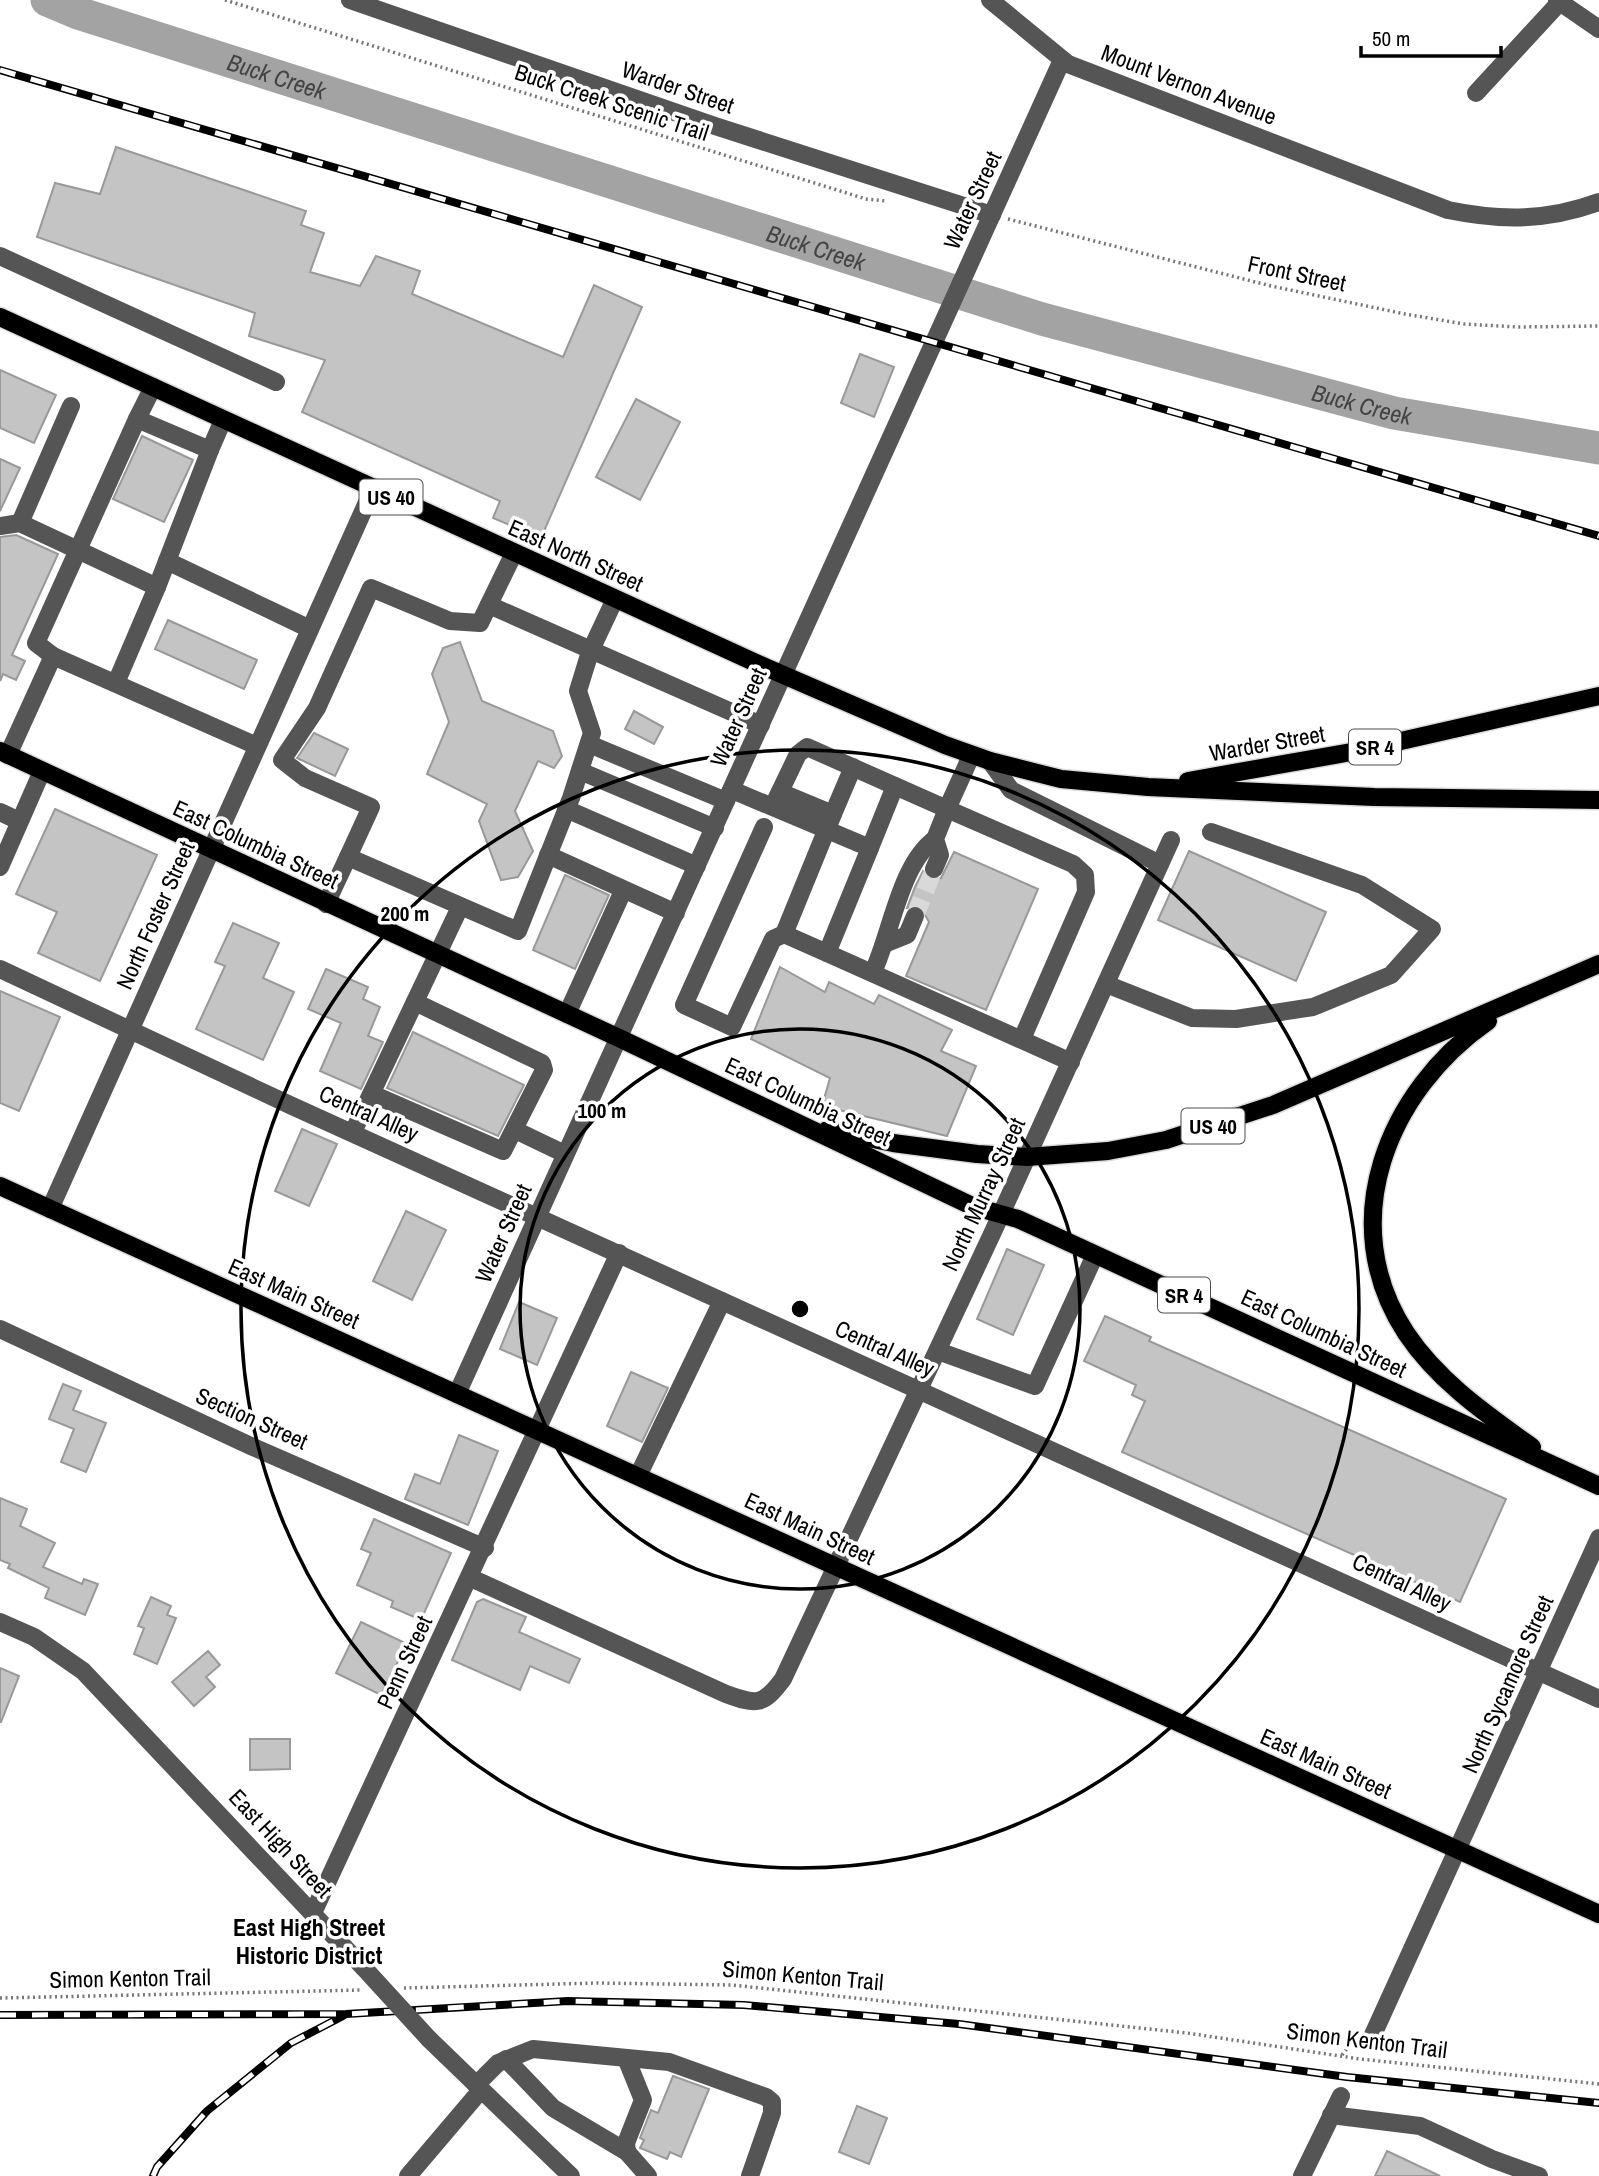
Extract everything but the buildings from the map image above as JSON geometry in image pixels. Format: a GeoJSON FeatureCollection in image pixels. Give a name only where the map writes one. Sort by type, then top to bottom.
{"type":"FeatureCollection","features":[{"type":"Feature","properties":{"kind":"main road","name":"East North Street"},"geometry":{"type":"LineString","coordinates":[[0,317],[615,599],[971,756],[1061,779],[1148,788]]}},
{"type":"Feature","properties":{"kind":"main road","name":"Warder Street"},"geometry":{"type":"LineString","coordinates":[[1148,788],[1357,751],[1599,696]]}},
{"type":"Feature","properties":{"kind":"main road","name":"East Columbia Street"},"geometry":{"type":"LineString","coordinates":[[4,753],[210,851],[619,1038],[972,1206],[1002,1213],[1599,1486]]}},
{"type":"Feature","properties":{"kind":"main road","name":"US 40"},"geometry":{"type":"LineString","coordinates":[[1148,788],[1374,797],[1599,800]]}},
{"type":"Feature","properties":{"kind":"main road","name":"US 40"},"geometry":{"type":"LineString","coordinates":[[800,1125],[893,1143],[1027,1157],[1108,1151],[1166,1140],[1273,1105],[1517,1001],[1565,976],[1599,964]]}},
{"type":"Feature","properties":{"kind":"main road"},"geometry":{"type":"LineString","coordinates":[[1517,1001],[1457,1044],[1409,1099],[1393,1128],[1381,1162],[1374,1195],[1376,1250],[1393,1309],[1425,1358],[1478,1408],[1566,1471]]}},
{"type":"Feature","properties":{"kind":"main road","name":"East Main Street"},"geometry":{"type":"LineString","coordinates":[[0,1186],[1599,1914]]}},
{"type":"Feature","properties":{"kind":"street","name":"Mount Vernon Avenue"},"geometry":{"type":"LineString","coordinates":[[990,0],[1062,60],[1448,210],[1511,219],[1544,217],[1599,202]]}},
{"type":"Feature","properties":{"kind":"street"},"geometry":{"type":"LineString","coordinates":[[1476,93],[1558,1],[1599,29]]}},
{"type":"Feature","properties":{"kind":"street","name":"Warder Street"},"geometry":{"type":"LineString","coordinates":[[362,2],[715,126],[992,215]]}},
{"type":"Feature","properties":{"kind":"street","name":"Water Street"},"geometry":{"type":"LineString","coordinates":[[457,1394],[1062,60]]}},
{"type":"Feature","properties":{"kind":"street"},"geometry":{"type":"LineString","coordinates":[[0,256],[276,382]]}},
{"type":"Feature","properties":{"kind":"street"},"geometry":{"type":"LineString","coordinates":[[152,387],[36,643],[53,656],[257,746]]}},
{"type":"Feature","properties":{"kind":"street"},"geometry":{"type":"LineString","coordinates":[[20,523],[71,406]]}},
{"type":"Feature","properties":{"kind":"street"},"geometry":{"type":"LineString","coordinates":[[137,419],[210,450]]}},
{"type":"Feature","properties":{"kind":"street"},"geometry":{"type":"LineString","coordinates":[[116,683],[223,420]]}},
{"type":"Feature","properties":{"kind":"street","name":"North Foster Street"},"geometry":{"type":"LineString","coordinates":[[50,1209],[373,489]]}},
{"type":"Feature","properties":{"kind":"street"},"geometry":{"type":"LineString","coordinates":[[0,526],[20,523],[157,587]]}},
{"type":"Feature","properties":{"kind":"street"},"geometry":{"type":"LineString","coordinates":[[326,904],[371,807],[304,778],[282,760],[317,708],[371,588],[450,621],[480,623],[514,553]]}},
{"type":"Feature","properties":{"kind":"street"},"geometry":{"type":"LineString","coordinates":[[167,561],[310,629]]}},
{"type":"Feature","properties":{"kind":"street"},"geometry":{"type":"LineString","coordinates":[[348,858],[517,932],[589,744],[592,733],[578,691],[590,652],[615,599]]}},
{"type":"Feature","properties":{"kind":"street"},"geometry":{"type":"LineString","coordinates":[[489,605],[590,652],[761,725]]}},
{"type":"Feature","properties":{"kind":"street"},"geometry":{"type":"LineString","coordinates":[[4,753],[53,656]]}},
{"type":"Feature","properties":{"kind":"street"},"geometry":{"type":"LineString","coordinates":[[589,744],[729,796],[776,800],[829,822],[870,848]]}},
{"type":"Feature","properties":{"kind":"street"},"geometry":{"type":"LineString","coordinates":[[776,800],[798,754],[807,747],[1073,864],[1084,875],[1086,892],[1022,1039]]}},
{"type":"Feature","properties":{"kind":"street"},"geometry":{"type":"LineString","coordinates":[[873,972],[887,943],[888,925],[921,849],[935,839],[971,756]]}},
{"type":"Feature","properties":{"kind":"street"},"geometry":{"type":"LineString","coordinates":[[990,761],[1011,790],[1160,864]]}},
{"type":"Feature","properties":{"kind":"street"},"geometry":{"type":"LineString","coordinates":[[764,827],[684,1005],[732,1027],[773,939],[784,934],[853,767]]}},
{"type":"Feature","properties":{"kind":"street"},"geometry":{"type":"LineString","coordinates":[[0,867],[42,771]]}},
{"type":"Feature","properties":{"kind":"street"},"geometry":{"type":"LineString","coordinates":[[580,771],[715,828]]}},
{"type":"Feature","properties":{"kind":"street"},"geometry":{"type":"LineString","coordinates":[[827,953],[895,786]]}},
{"type":"Feature","properties":{"kind":"street"},"geometry":{"type":"LineString","coordinates":[[566,809],[697,866]]}},
{"type":"Feature","properties":{"kind":"street"},"geometry":{"type":"LineString","coordinates":[[0,812],[19,821]]}},
{"type":"Feature","properties":{"kind":"street"},"geometry":{"type":"LineString","coordinates":[[1106,984],[1192,1018],[1236,1019],[1313,1007],[1391,975],[1432,929],[1362,885],[1211,832]]}},
{"type":"Feature","properties":{"kind":"street"},"geometry":{"type":"LineString","coordinates":[[934,869],[940,855],[935,839]]}},
{"type":"Feature","properties":{"kind":"street","name":"North Murray Street"},"geometry":{"type":"LineString","coordinates":[[476,1580],[737,1698],[760,1702],[771,1695],[783,1679],[920,1390],[1171,840]]}},
{"type":"Feature","properties":{"kind":"street"},"geometry":{"type":"LineString","coordinates":[[548,855],[676,913]]}},
{"type":"Feature","properties":{"kind":"street"},"geometry":{"type":"LineString","coordinates":[[567,1014],[624,891]]}},
{"type":"Feature","properties":{"kind":"street"},"geometry":{"type":"LineString","coordinates":[[353,1132],[460,907]]}},
{"type":"Feature","properties":{"kind":"street"},"geometry":{"type":"LineString","coordinates":[[887,943],[906,935],[915,916]]}},
{"type":"Feature","properties":{"kind":"street"},"geometry":{"type":"LineString","coordinates":[[784,934],[1071,1062]]}},
{"type":"Feature","properties":{"kind":"street","name":"Central Alley"},"geometry":{"type":"LineString","coordinates":[[0,969],[722,1301],[1599,1699]]}},
{"type":"Feature","properties":{"kind":"street"},"geometry":{"type":"LineString","coordinates":[[372,1094],[499,1151],[505,1149],[544,1070],[542,1063],[415,1002]]}},
{"type":"Feature","properties":{"kind":"street"},"geometry":{"type":"LineString","coordinates":[[515,1130],[565,1154]]}},
{"type":"Feature","properties":{"kind":"street","name":"Penn Street"},"geometry":{"type":"LineString","coordinates":[[313,1913],[476,1580],[485,1548],[535,1429],[619,1253]]}},
{"type":"Feature","properties":{"kind":"street"},"geometry":{"type":"LineString","coordinates":[[938,1351],[1035,1386],[1095,1255]]}},
{"type":"Feature","properties":{"kind":"street"},"geometry":{"type":"LineString","coordinates":[[638,1476],[722,1301]]}},
{"type":"Feature","properties":{"kind":"street","name":"Section Street"},"geometry":{"type":"LineString","coordinates":[[0,1329],[253,1447],[485,1548]]}},
{"type":"Feature","properties":{"kind":"street","name":"North Sycamore Street"},"geometry":{"type":"LineString","coordinates":[[1372,2037],[1599,1538]]}},
{"type":"Feature","properties":{"kind":"street","name":"East High Street"},"geometry":{"type":"LineString","coordinates":[[0,1622],[34,1637],[83,1671],[429,2039],[571,2176]]}},
{"type":"Feature","properties":{"kind":"street"},"geometry":{"type":"LineString","coordinates":[[408,2176],[506,2059],[533,2049],[692,2068],[766,2097],[772,2102],[772,2113],[750,2176]]}},
{"type":"Feature","properties":{"kind":"street"},"geometry":{"type":"LineString","coordinates":[[626,2058],[643,2100],[626,2143],[627,2152]]}},
{"type":"Feature","properties":{"kind":"street"},"geometry":{"type":"LineString","coordinates":[[506,2059],[553,2108],[627,2152],[648,2176]]}},
{"type":"Feature","properties":{"kind":"street"},"geometry":{"type":"LineString","coordinates":[[1302,2176],[1341,2096]]}},
{"type":"Feature","properties":{"kind":"street"},"geometry":{"type":"LineString","coordinates":[[1331,2115],[1420,2126],[1492,2159],[1539,2176]]}},
{"type":"Feature","properties":{"kind":"path","name":"Buck Creek Scenic Trail"},"geometry":{"type":"LineString","coordinates":[[225,0],[696,148],[866,199],[891,202]]}},
{"type":"Feature","properties":{"kind":"path","name":"Front Street"},"geometry":{"type":"LineString","coordinates":[[992,215],[1271,286],[1405,314],[1464,324],[1518,327],[1599,326]]}},
{"type":"Feature","properties":{"kind":"path","name":"Simon Kenton Trail"},"geometry":{"type":"LineString","coordinates":[[398,1988],[597,1983],[732,1985],[1187,2033],[1360,2059],[1599,2084]]}},
{"type":"Feature","properties":{"kind":"path","name":"Simon Kenton Trail"},"geometry":{"type":"LineString","coordinates":[[0,1998],[371,1989]]}},
{"type":"Feature","properties":{"kind":"waterway","name":"Buck Creek"},"geometry":{"type":"LineString","coordinates":[[47,0],[78,13],[1042,319],[1394,413],[1599,448]]}},
{"type":"Feature","properties":{"kind":"tunnel"},"geometry":{"type":"LineString","coordinates":[[915,916],[934,869]]}},
{"type":"Feature","properties":{"kind":"railway"},"geometry":{"type":"LineString","coordinates":[[0,70],[1599,536]]}},
{"type":"Feature","properties":{"kind":"railway"},"geometry":{"type":"LineString","coordinates":[[0,2015],[346,2014],[568,2001],[744,2005],[959,2024],[1347,2077],[1599,2103]]}},
{"type":"Feature","properties":{"kind":"railway"},"geometry":{"type":"LineString","coordinates":[[153,2176],[157,2167],[207,2111],[291,2043],[343,2016]]}},
{"type":"Feature","properties":{"kind":"district","name":"East High Street Historic District"},"geometry":{"type":"Point","coordinates":[309,1941]}}]}
